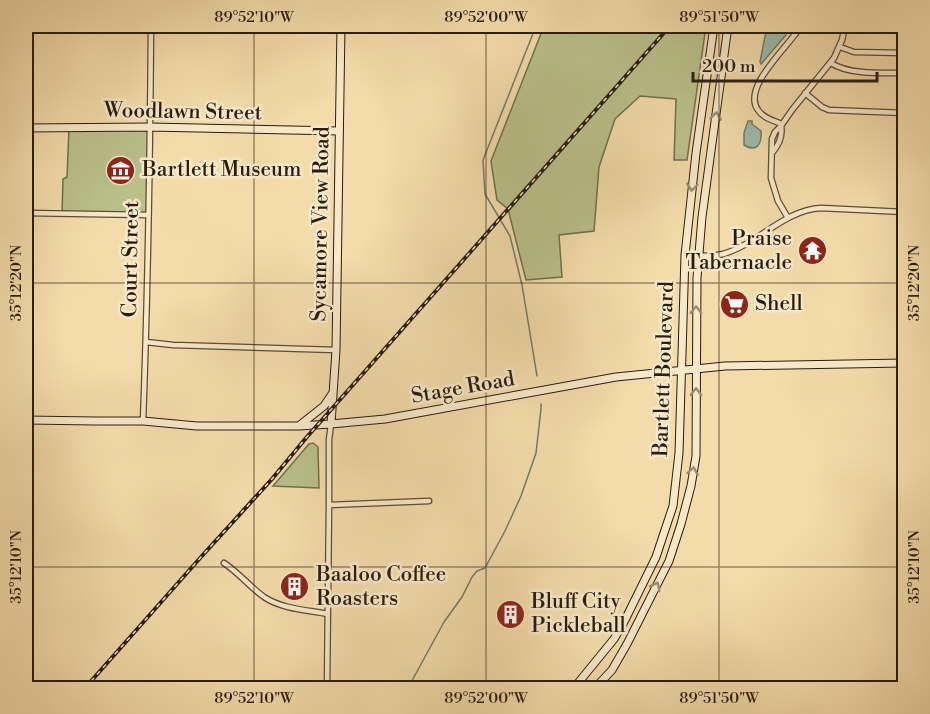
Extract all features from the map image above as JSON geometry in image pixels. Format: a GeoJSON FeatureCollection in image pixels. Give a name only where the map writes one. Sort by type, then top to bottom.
{"type":"FeatureCollection","features":[{"type":"Feature","properties":{"kind":"main road","name":"Sycamore View Road"},"geometry":{"type":"LineString","coordinates":[[331,424],[336,350],[341,26]]}},
{"type":"Feature","properties":{"kind":"main road","name":"Bartlett Boulevard"},"geometry":{"type":"LineString","coordinates":[[574,688],[614,639],[625,620],[656,557],[673,506],[678,470],[685,255],[696,153],[714,26]]}},
{"type":"Feature","properties":{"kind":"main road","name":"Bartlett Boulevard"},"geometry":{"type":"LineString","coordinates":[[595,688],[612,670],[669,561],[691,486],[696,456],[697,278],[702,218],[728,26]]}},
{"type":"Feature","properties":{"kind":"main road","name":"Woodlawn Street"},"geometry":{"type":"LineString","coordinates":[[26,128],[150,127],[339,131]]}},
{"type":"Feature","properties":{"kind":"main road","name":"Stage Road"},"geometry":{"type":"LineString","coordinates":[[26,420],[143,421],[198,426],[331,424],[385,419],[616,377],[696,368],[738,365],[904,363]]}},
{"type":"Feature","properties":{"kind":"main road"},"geometry":{"type":"LineString","coordinates":[[299,426],[324,406],[333,392]]}},
{"type":"Feature","properties":{"kind":"street","name":"Court Street"},"geometry":{"type":"LineString","coordinates":[[143,421],[151,26]]}},
{"type":"Feature","properties":{"kind":"street"},"geometry":{"type":"LineString","coordinates":[[782,125],[759,111],[755,104],[755,95],[764,72],[801,26]]}},
{"type":"Feature","properties":{"kind":"street"},"geometry":{"type":"LineString","coordinates":[[788,218],[778,201],[772,183],[770,171],[772,139],[787,116],[831,63],[840,47],[845,26]]}},
{"type":"Feature","properties":{"kind":"street"},"geometry":{"type":"LineString","coordinates":[[840,47],[854,52],[904,53]]}},
{"type":"Feature","properties":{"kind":"street"},"geometry":{"type":"LineString","coordinates":[[831,63],[851,71],[904,73]]}},
{"type":"Feature","properties":{"kind":"street"},"geometry":{"type":"LineString","coordinates":[[805,93],[829,110],[904,113]]}},
{"type":"Feature","properties":{"kind":"street"},"geometry":{"type":"LineString","coordinates":[[772,153],[780,143],[782,125]]}},
{"type":"Feature","properties":{"kind":"street"},"geometry":{"type":"LineString","coordinates":[[685,255],[716,255],[731,250],[744,245],[799,212],[815,208],[904,212]]}},
{"type":"Feature","properties":{"kind":"street"},"geometry":{"type":"LineString","coordinates":[[26,213],[148,215]]}},
{"type":"Feature","properties":{"kind":"street"},"geometry":{"type":"LineString","coordinates":[[146,342],[173,345],[336,350]]}},
{"type":"Feature","properties":{"kind":"street"},"geometry":{"type":"LineString","coordinates":[[327,688],[331,424]]}},
{"type":"Feature","properties":{"kind":"street"},"geometry":{"type":"LineString","coordinates":[[330,505],[429,501]]}},
{"type":"Feature","properties":{"kind":"street"},"geometry":{"type":"LineString","coordinates":[[224,563],[264,597],[277,603],[328,614]]}},
{"type":"Feature","properties":{"kind":"green space"},"geometry":{"type":"Polygon","coordinates":[[[544,26],[706,26],[687,160],[674,160],[676,99],[640,96],[615,119],[599,167],[594,231],[559,235],[562,277],[526,280],[508,209],[497,200],[491,161],[544,26]]]}},
{"type":"Feature","properties":{"kind":"green space"},"geometry":{"type":"Polygon","coordinates":[[[150,127],[148,215],[62,214],[63,179],[67,177],[69,128],[150,127]]]}},
{"type":"Feature","properties":{"kind":"green space"},"geometry":{"type":"Polygon","coordinates":[[[313,443],[318,447],[319,488],[273,486],[309,444],[313,443]]]}},
{"type":"Feature","properties":{"kind":"shaded area"},"geometry":{"type":"Polygon","coordinates":[[[767,26],[782,27],[786,30],[786,35],[761,64],[760,62],[767,26]]]}},
{"type":"Feature","properties":{"kind":"shaded area"},"geometry":{"type":"Polygon","coordinates":[[[748,121],[752,121],[752,124],[761,131],[761,140],[755,148],[744,145],[744,133],[748,121]]]}},
{"type":"Feature","properties":{"kind":"waterway"},"geometry":{"type":"LineString","coordinates":[[536,26],[483,160],[485,194],[510,236],[522,285],[537,376]]}},
{"type":"Feature","properties":{"kind":"waterway"},"geometry":{"type":"LineString","coordinates":[[408,688],[444,622],[462,597],[472,577],[477,571],[485,568],[505,531],[521,496],[536,453],[541,404]]}},
{"type":"Feature","properties":{"kind":"railway"},"geometry":{"type":"LineString","coordinates":[[85,688],[670,26]]}},
{"type":"Feature","properties":{"kind":"place","name":"Bartlett Museum"},"geometry":{"type":"Point","coordinates":[121,170]}},
{"type":"Feature","properties":{"kind":"place","name":"Praise Tabernacle"},"geometry":{"type":"Point","coordinates":[813,251]}},
{"type":"Feature","properties":{"kind":"place","name":"Shell"},"geometry":{"type":"Point","coordinates":[734,304]}},
{"type":"Feature","properties":{"kind":"place","name":"Baaloo Coffee Roasters"},"geometry":{"type":"Point","coordinates":[295,587]}},
{"type":"Feature","properties":{"kind":"place","name":"Bluff City Pickleball"},"geometry":{"type":"Point","coordinates":[510,614]}}]}
